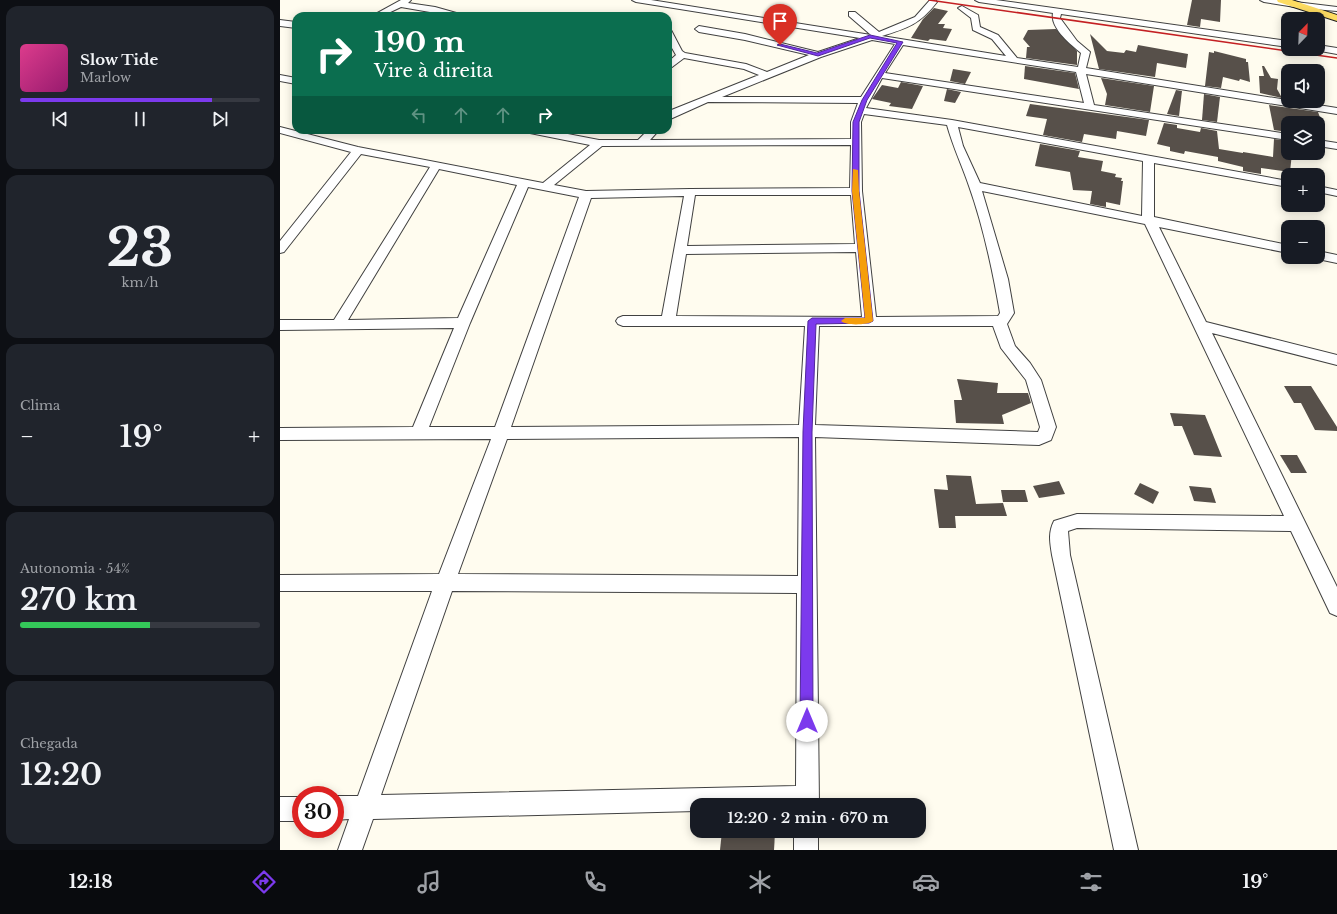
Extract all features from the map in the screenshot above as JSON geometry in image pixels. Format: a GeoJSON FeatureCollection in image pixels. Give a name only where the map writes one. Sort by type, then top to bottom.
{"type":"FeatureCollection","features":[{"type":"Feature","properties":{"kind":"main road"},"geometry":{"type":"LineString","coordinates":[[1282,0],[1337,18]]}},
{"type":"Feature","properties":{"kind":"street"},"geometry":{"type":"LineString","coordinates":[[636,0],[873,35],[900,42],[1337,112]]}},
{"type":"Feature","properties":{"kind":"street"},"geometry":{"type":"LineString","coordinates":[[979,0],[1040,4],[1057,11],[1281,43]]}},
{"type":"Feature","properties":{"kind":"street"},"geometry":{"type":"LineString","coordinates":[[1264,0],[1302,6],[1337,9]]}},
{"type":"Feature","properties":{"kind":"street"},"geometry":{"type":"LineString","coordinates":[[384,12],[403,2],[447,12]]}},
{"type":"Feature","properties":{"kind":"street"},"geometry":{"type":"LineString","coordinates":[[672,112],[818,55],[873,35],[902,27],[918,19],[933,2]]}},
{"type":"Feature","properties":{"kind":"street"},"geometry":{"type":"LineString","coordinates":[[661,12],[676,7]]}},
{"type":"Feature","properties":{"kind":"street"},"geometry":{"type":"LineString","coordinates":[[962,8],[975,17],[976,28],[1000,41],[1014,60]]}},
{"type":"Feature","properties":{"kind":"street"},"geometry":{"type":"LineString","coordinates":[[1057,11],[1057,22],[1074,42],[1086,52],[1084,64],[1080,71],[1090,107]]}},
{"type":"Feature","properties":{"kind":"street"},"geometry":{"type":"LineString","coordinates":[[852,14],[873,35]]}},
{"type":"Feature","properties":{"kind":"street"},"geometry":{"type":"LineString","coordinates":[[280,23],[292,24]]}},
{"type":"Feature","properties":{"kind":"street"},"geometry":{"type":"LineString","coordinates":[[699,29],[745,37],[818,55]]}},
{"type":"Feature","properties":{"kind":"street"},"geometry":{"type":"LineString","coordinates":[[672,40],[678,52],[682,55],[746,67],[767,75]]}},
{"type":"Feature","properties":{"kind":"street"},"geometry":{"type":"LineString","coordinates":[[869,321],[856,191],[856,122],[862,105],[900,42]]}},
{"type":"Feature","properties":{"kind":"street"},"geometry":{"type":"LineString","coordinates":[[1325,49],[1337,51]]}},
{"type":"Feature","properties":{"kind":"street"},"geometry":{"type":"LineString","coordinates":[[672,62],[682,55]]}},
{"type":"Feature","properties":{"kind":"street"},"geometry":{"type":"LineString","coordinates":[[879,75],[1281,137]]}},
{"type":"Feature","properties":{"kind":"street"},"geometry":{"type":"LineString","coordinates":[[280,78],[292,81]]}},
{"type":"Feature","properties":{"kind":"street"},"geometry":{"type":"LineString","coordinates":[[706,100],[862,105],[952,123],[1281,183]]}},
{"type":"Feature","properties":{"kind":"street"},"geometry":{"type":"LineString","coordinates":[[623,321],[999,322],[1006,317],[1006,304],[975,186],[958,146],[952,123]]}},
{"type":"Feature","properties":{"kind":"street"},"geometry":{"type":"LineString","coordinates":[[958,146],[984,128]]}},
{"type":"Feature","properties":{"kind":"street"},"geometry":{"type":"LineString","coordinates":[[280,130],[292,131]]}},
{"type":"Feature","properties":{"kind":"street"},"geometry":{"type":"LineString","coordinates":[[307,134],[358,150],[524,182],[544,188],[586,195],[690,192],[856,191]]}},
{"type":"Feature","properties":{"kind":"street"},"geometry":{"type":"LineString","coordinates":[[552,134],[600,143],[855,142]]}},
{"type":"Feature","properties":{"kind":"street"},"geometry":{"type":"LineString","coordinates":[[641,143],[650,134]]}},
{"type":"Feature","properties":{"kind":"street"},"geometry":{"type":"LineString","coordinates":[[544,188],[600,143]]}},
{"type":"Feature","properties":{"kind":"street"},"geometry":{"type":"LineString","coordinates":[[1325,144],[1337,146]]}},
{"type":"Feature","properties":{"kind":"street"},"geometry":{"type":"LineString","coordinates":[[280,249],[358,150]]}},
{"type":"Feature","properties":{"kind":"street"},"geometry":{"type":"LineString","coordinates":[[1149,158],[1146,211],[1337,607]]}},
{"type":"Feature","properties":{"kind":"street"},"geometry":{"type":"LineString","coordinates":[[338,325],[436,166]]}},
{"type":"Feature","properties":{"kind":"street"},"geometry":{"type":"LineString","coordinates":[[419,433],[463,323],[524,182]]}},
{"type":"Feature","properties":{"kind":"street"},"geometry":{"type":"LineString","coordinates":[[975,186],[1281,248]]}},
{"type":"Feature","properties":{"kind":"street"},"geometry":{"type":"LineString","coordinates":[[1325,191],[1337,193]]}},
{"type":"Feature","properties":{"kind":"street"},"geometry":{"type":"LineString","coordinates":[[668,321],[690,192]]}},
{"type":"Feature","properties":{"kind":"street"},"geometry":{"type":"LineString","coordinates":[[350,850],[445,582],[586,195]]}},
{"type":"Feature","properties":{"kind":"street"},"geometry":{"type":"LineString","coordinates":[[679,250],[862,248]]}},
{"type":"Feature","properties":{"kind":"street"},"geometry":{"type":"LineString","coordinates":[[1325,256],[1337,259]]}},
{"type":"Feature","properties":{"kind":"street"},"geometry":{"type":"LineString","coordinates":[[807,798],[807,432],[812,321]]}},
{"type":"Feature","properties":{"kind":"street"},"geometry":{"type":"LineString","coordinates":[[280,434],[807,432],[1039,439],[1045,436],[1048,427],[1033,380],[1025,367],[1008,348],[999,322]]}},
{"type":"Feature","properties":{"kind":"street"},"geometry":{"type":"LineString","coordinates":[[280,325],[463,323]]}},
{"type":"Feature","properties":{"kind":"street"},"geometry":{"type":"LineString","coordinates":[[1202,326],[1337,360]]}},
{"type":"Feature","properties":{"kind":"street"},"geometry":{"type":"LineString","coordinates":[[1126,850],[1061,555],[1058,534],[1060,526],[1077,521],[1298,524]]}},
{"type":"Feature","properties":{"kind":"street"},"geometry":{"type":"LineString","coordinates":[[280,583],[445,582],[806,585]]}},
{"type":"Feature","properties":{"kind":"street"},"geometry":{"type":"LineString","coordinates":[[344,808],[690,803]]}},
{"type":"Feature","properties":{"kind":"street"},"geometry":{"type":"LineString","coordinates":[[280,809],[292,809]]}},
{"type":"Feature","properties":{"kind":"street"},"geometry":{"type":"LineString","coordinates":[[806,838],[806,850]]}},
{"type":"Feature","properties":{"kind":"building"},"geometry":{"type":"Polygon","coordinates":[[[1192,0],[1221,0],[1220,22],[1201,19],[1200,27],[1187,25],[1192,0]]]}},
{"type":"Feature","properties":{"kind":"building"},"geometry":{"type":"Polygon","coordinates":[[[934,8],[948,11],[938,24],[945,24],[943,28],[952,29],[946,41],[930,39],[928,41],[911,38],[923,19],[934,8]]]}},
{"type":"Feature","properties":{"kind":"building"},"geometry":{"type":"Polygon","coordinates":[[[1056,29],[1077,51],[1077,65],[1026,58],[1027,47],[1030,47],[1023,39],[1028,30],[1056,29]]]}},
{"type":"Feature","properties":{"kind":"building"},"geometry":{"type":"Polygon","coordinates":[[[1090,34],[1107,51],[1124,53],[1126,50],[1136,52],[1138,45],[1188,54],[1186,68],[1157,63],[1155,77],[1099,69],[1090,34]]]}},
{"type":"Feature","properties":{"kind":"building"},"geometry":{"type":"Polygon","coordinates":[[[1214,51],[1246,59],[1246,62],[1248,62],[1250,82],[1223,77],[1221,88],[1205,86],[1209,52],[1214,53],[1214,51]]]}},
{"type":"Feature","properties":{"kind":"building"},"geometry":{"type":"Polygon","coordinates":[[[1025,66],[1075,73],[1079,89],[1024,79],[1025,66]]]}},
{"type":"Feature","properties":{"kind":"building"},"geometry":{"type":"Polygon","coordinates":[[[1262,66],[1264,66],[1271,78],[1278,79],[1277,89],[1281,98],[1260,93],[1259,76],[1264,76],[1262,66]]]}},
{"type":"Feature","properties":{"kind":"building"},"geometry":{"type":"Polygon","coordinates":[[[953,69],[971,72],[965,84],[950,81],[953,69]]]}},
{"type":"Feature","properties":{"kind":"building"},"geometry":{"type":"Polygon","coordinates":[[[1101,78],[1154,86],[1150,112],[1105,105],[1107,94],[1101,78]]]}},
{"type":"Feature","properties":{"kind":"building"},"geometry":{"type":"Polygon","coordinates":[[[901,82],[923,86],[912,109],[889,106],[891,103],[872,99],[882,85],[898,88],[901,82]]]}},
{"type":"Feature","properties":{"kind":"building"},"geometry":{"type":"Polygon","coordinates":[[[947,89],[961,92],[955,103],[944,101],[947,89]]]}},
{"type":"Feature","properties":{"kind":"building"},"geometry":{"type":"Polygon","coordinates":[[[1176,90],[1182,91],[1179,116],[1167,114],[1176,90]]]}},
{"type":"Feature","properties":{"kind":"building"},"geometry":{"type":"Polygon","coordinates":[[[1204,94],[1220,97],[1217,122],[1202,120],[1204,94]]]}},
{"type":"Feature","properties":{"kind":"building"},"geometry":{"type":"Polygon","coordinates":[[[1030,104],[1149,120],[1146,136],[1117,131],[1116,139],[1084,134],[1082,142],[1043,135],[1047,119],[1026,116],[1030,104]]]}},
{"type":"Feature","properties":{"kind":"building"},"geometry":{"type":"Polygon","coordinates":[[[1269,105],[1281,107],[1281,108],[1318,112],[1319,116],[1281,116],[1281,131],[1274,130],[1269,105]]]}},
{"type":"Feature","properties":{"kind":"building"},"geometry":{"type":"Polygon","coordinates":[[[1164,123],[1177,125],[1177,128],[1200,132],[1201,128],[1217,131],[1219,149],[1243,153],[1273,157],[1274,139],[1281,140],[1281,160],[1291,160],[1290,168],[1281,168],[1281,171],[1261,168],[1261,174],[1243,171],[1243,167],[1218,161],[1218,157],[1185,151],[1184,154],[1170,151],[1170,147],[1157,144],[1164,123]]]}},
{"type":"Feature","properties":{"kind":"building"},"geometry":{"type":"Polygon","coordinates":[[[1040,144],[1080,151],[1078,157],[1103,161],[1101,171],[1116,174],[1115,177],[1122,178],[1121,181],[1123,181],[1120,205],[1106,202],[1106,207],[1090,204],[1092,191],[1073,190],[1070,172],[1035,166],[1040,144]]]}},
{"type":"Feature","properties":{"kind":"building"},"geometry":{"type":"Polygon","coordinates":[[[957,379],[998,383],[997,393],[1028,393],[1031,403],[1002,415],[1004,424],[956,423],[954,400],[962,400],[957,379]]]}},
{"type":"Feature","properties":{"kind":"building"},"geometry":{"type":"Polygon","coordinates":[[[1284,386],[1311,386],[1337,427],[1337,431],[1315,430],[1301,403],[1294,403],[1284,386]]]}},
{"type":"Feature","properties":{"kind":"building"},"geometry":{"type":"Polygon","coordinates":[[[1170,413],[1205,415],[1222,457],[1194,455],[1182,426],[1174,426],[1170,413]]]}},
{"type":"Feature","properties":{"kind":"building"},"geometry":{"type":"Polygon","coordinates":[[[1280,455],[1297,455],[1307,473],[1291,473],[1280,455]]]}},
{"type":"Feature","properties":{"kind":"building"},"geometry":{"type":"Polygon","coordinates":[[[946,475],[971,476],[976,504],[1003,503],[1007,516],[955,516],[956,528],[939,528],[934,489],[948,490],[946,475]]]}},
{"type":"Feature","properties":{"kind":"building"},"geometry":{"type":"Polygon","coordinates":[[[1059,481],[1065,494],[1039,498],[1033,486],[1059,481]]]}},
{"type":"Feature","properties":{"kind":"building"},"geometry":{"type":"Polygon","coordinates":[[[1140,483],[1159,492],[1153,504],[1134,494],[1140,483]]]}},
{"type":"Feature","properties":{"kind":"building"},"geometry":{"type":"Polygon","coordinates":[[[1189,486],[1211,488],[1216,503],[1194,501],[1189,486]]]}},
{"type":"Feature","properties":{"kind":"building"},"geometry":{"type":"Polygon","coordinates":[[[1001,490],[1025,490],[1028,502],[1003,502],[1001,490]]]}},
{"type":"Feature","properties":{"kind":"building"},"geometry":{"type":"Polygon","coordinates":[[[721,838],[775,838],[774,850],[720,850],[721,838]]]}},
{"type":"Feature","properties":{"kind":"railway"},"geometry":{"type":"LineString","coordinates":[[929,0],[1337,58]]}},
{"type":"Feature","properties":{"kind":"slow traffic"},"geometry":{"type":"LineString","coordinates":[[845,321],[869,321],[855,170]]}},
{"type":"Feature","properties":{"kind":"route"},"geometry":{"type":"LineString","coordinates":[[780,45],[818,55],[870,36],[900,42],[864,100],[856,122],[856,191],[869,321],[812,321],[807,432],[807,721]]}}]}
